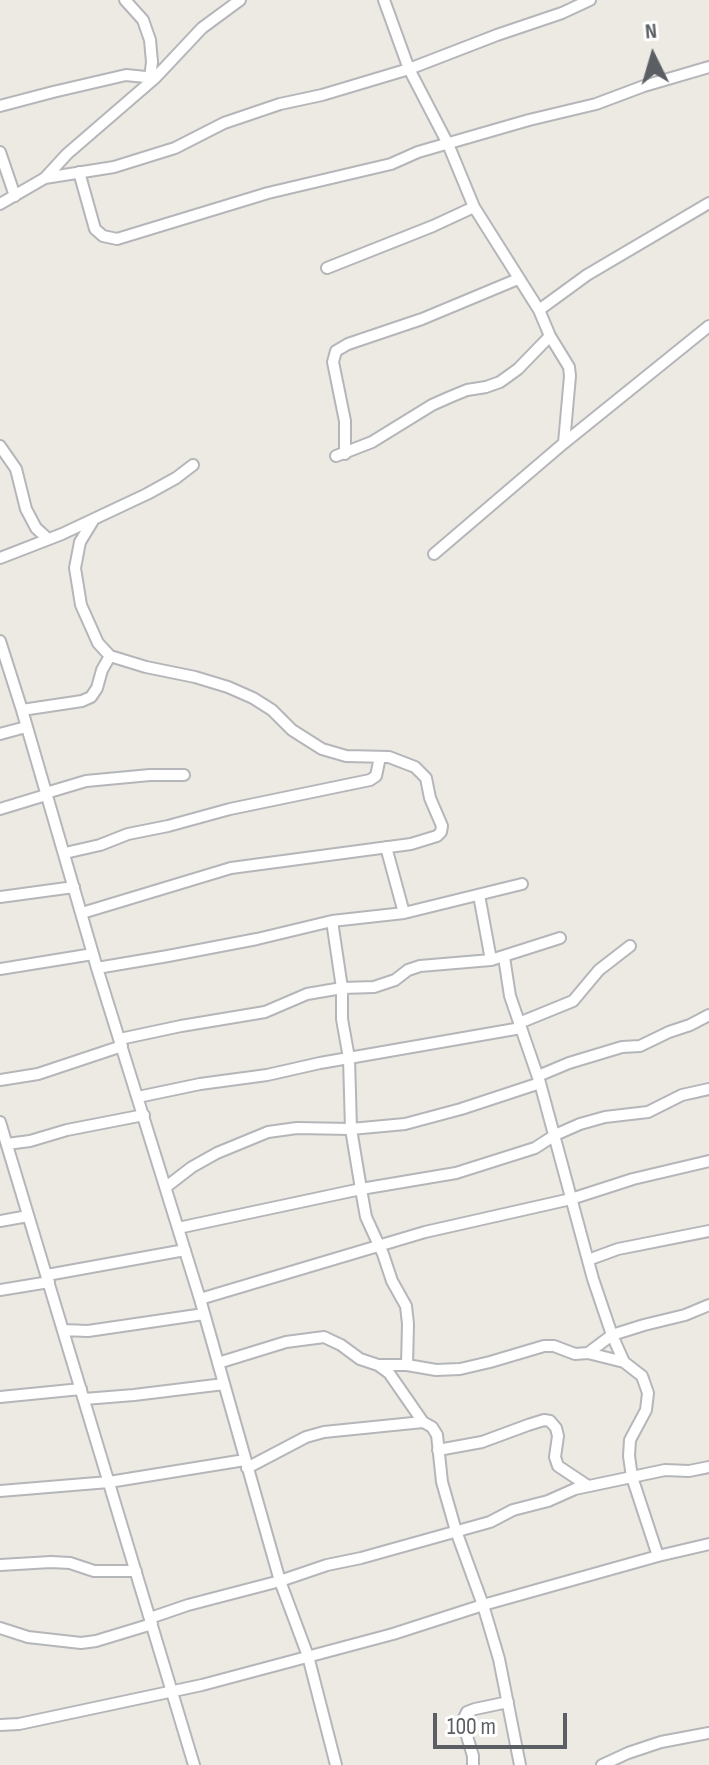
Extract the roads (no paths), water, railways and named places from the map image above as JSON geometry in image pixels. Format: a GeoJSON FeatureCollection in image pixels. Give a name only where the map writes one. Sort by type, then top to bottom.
{"type":"FeatureCollection","features":[{"type":"Feature","properties":{"kind":"street"},"geometry":{"type":"LineString","coordinates":[[125,0],[143,20],[150,40],[152,78]]}},
{"type":"Feature","properties":{"kind":"street"},"geometry":{"type":"LineString","coordinates":[[0,204],[45,178],[202,28],[240,0]]}},
{"type":"Feature","properties":{"kind":"street"},"geometry":{"type":"LineString","coordinates":[[384,0],[409,69],[448,144],[474,207],[539,310],[569,367],[564,443]]}},
{"type":"Feature","properties":{"kind":"street"},"geometry":{"type":"LineString","coordinates":[[45,178],[114,167],[175,148],[224,123],[280,104],[409,69],[590,0]]}},
{"type":"Feature","properties":{"kind":"street"},"geometry":{"type":"LineString","coordinates":[[79,172],[95,229],[103,236],[117,239],[268,193],[391,164],[418,152],[596,104],[709,67]]}},
{"type":"Feature","properties":{"kind":"street"},"geometry":{"type":"LineString","coordinates":[[0,106],[126,75],[152,78]]}},
{"type":"Feature","properties":{"kind":"street"},"geometry":{"type":"LineString","coordinates":[[0,152],[15,196]]}},
{"type":"Feature","properties":{"kind":"street"},"geometry":{"type":"LineString","coordinates":[[539,310],[587,275],[709,203]]}},
{"type":"Feature","properties":{"kind":"street"},"geometry":{"type":"LineString","coordinates":[[327,268],[474,207]]}},
{"type":"Feature","properties":{"kind":"street"},"geometry":{"type":"LineString","coordinates":[[518,279],[336,351],[333,362],[345,421],[341,455],[372,442],[432,405],[467,390],[500,382],[518,369],[550,336]]}},
{"type":"Feature","properties":{"kind":"street"},"geometry":{"type":"LineString","coordinates":[[434,554],[564,443],[709,326]]}},
{"type":"Feature","properties":{"kind":"street"},"geometry":{"type":"LineString","coordinates":[[0,446],[16,469],[26,509],[36,528],[48,539]]}},
{"type":"Feature","properties":{"kind":"street"},"geometry":{"type":"LineString","coordinates":[[0,558],[147,494],[193,465]]}},
{"type":"Feature","properties":{"kind":"street"},"geometry":{"type":"LineString","coordinates":[[82,913],[231,868],[428,840],[441,832],[442,826],[430,798],[426,778],[415,767],[389,757],[346,756],[322,749],[292,730],[272,710],[241,692],[110,656],[98,643],[81,605],[75,568],[80,542],[94,519]]}},
{"type":"Feature","properties":{"kind":"street"},"geometry":{"type":"LineString","coordinates":[[0,641],[5,674],[22,710],[97,968],[200,1299],[280,1581],[308,1656],[336,1765]]}},
{"type":"Feature","properties":{"kind":"street"},"geometry":{"type":"LineString","coordinates":[[22,710],[91,697],[110,656]]}},
{"type":"Feature","properties":{"kind":"street"},"geometry":{"type":"LineString","coordinates":[[0,734],[26,727]]}},
{"type":"Feature","properties":{"kind":"street"},"geometry":{"type":"LineString","coordinates":[[65,853],[230,809],[370,780],[379,771],[380,757]]}},
{"type":"Feature","properties":{"kind":"street"},"geometry":{"type":"LineString","coordinates":[[0,809],[86,781],[184,775]]}},
{"type":"Feature","properties":{"kind":"street"},"geometry":{"type":"LineString","coordinates":[[386,847],[404,913]]}},
{"type":"Feature","properties":{"kind":"street"},"geometry":{"type":"LineString","coordinates":[[97,968],[257,939],[332,921],[404,913],[522,884]]}},
{"type":"Feature","properties":{"kind":"street"},"geometry":{"type":"LineString","coordinates":[[0,897],[74,887]]}},
{"type":"Feature","properties":{"kind":"street"},"geometry":{"type":"LineString","coordinates":[[479,895],[491,960]]}},
{"type":"Feature","properties":{"kind":"street"},"geometry":{"type":"LineString","coordinates":[[332,921],[342,988],[343,1034],[349,1058],[351,1129],[361,1189],[366,1217],[392,1281],[406,1306],[407,1365]]}},
{"type":"Feature","properties":{"kind":"street"},"geometry":{"type":"LineString","coordinates":[[0,1080],[38,1074],[121,1043],[181,1026],[265,1012],[307,994],[374,987],[420,966],[491,960],[560,938]]}},
{"type":"Feature","properties":{"kind":"street"},"geometry":{"type":"LineString","coordinates":[[138,1097],[520,1026],[573,1001],[599,970],[630,946]]}},
{"type":"Feature","properties":{"kind":"street"},"geometry":{"type":"LineString","coordinates":[[0,969],[93,954]]}},
{"type":"Feature","properties":{"kind":"street"},"geometry":{"type":"LineString","coordinates":[[504,957],[510,996],[539,1080],[588,1260],[624,1362]]}},
{"type":"Feature","properties":{"kind":"street"},"geometry":{"type":"LineString","coordinates":[[166,1187],[217,1153],[268,1132],[405,1124],[461,1109],[539,1080],[569,1063],[622,1047],[640,1046],[709,1015]]}},
{"type":"Feature","properties":{"kind":"street"},"geometry":{"type":"LineString","coordinates":[[178,1228],[361,1189],[456,1173],[535,1148],[580,1124],[605,1117],[648,1112],[682,1095],[709,1089]]}},
{"type":"Feature","properties":{"kind":"street"},"geometry":{"type":"LineString","coordinates":[[4,1141],[30,1141],[67,1130],[144,1115]]}},
{"type":"Feature","properties":{"kind":"street"},"geometry":{"type":"LineString","coordinates":[[0,1122],[194,1765]]}},
{"type":"Feature","properties":{"kind":"street"},"geometry":{"type":"LineString","coordinates":[[200,1299],[425,1232],[571,1199],[633,1179],[709,1161]]}},
{"type":"Feature","properties":{"kind":"street"},"geometry":{"type":"LineString","coordinates":[[0,1221],[28,1216]]}},
{"type":"Feature","properties":{"kind":"street"},"geometry":{"type":"LineString","coordinates":[[588,1260],[618,1249],[709,1231]]}},
{"type":"Feature","properties":{"kind":"street"},"geometry":{"type":"LineString","coordinates":[[0,1290],[185,1250]]}},
{"type":"Feature","properties":{"kind":"street"},"geometry":{"type":"LineString","coordinates":[[588,1353],[612,1335],[685,1315],[709,1305]]}},
{"type":"Feature","properties":{"kind":"street"},"geometry":{"type":"LineString","coordinates":[[63,1330],[88,1331],[204,1314]]}},
{"type":"Feature","properties":{"kind":"street"},"geometry":{"type":"LineString","coordinates":[[218,1363],[286,1342],[324,1337],[389,1373],[423,1422],[432,1427],[437,1435],[442,1482],[456,1531],[499,1659],[520,1765]]}},
{"type":"Feature","properties":{"kind":"street"},"geometry":{"type":"LineString","coordinates":[[378,1365],[460,1369],[544,1346],[624,1362],[642,1376],[648,1393],[646,1410],[630,1440],[629,1456],[632,1477],[658,1556]]}},
{"type":"Feature","properties":{"kind":"street"},"geometry":{"type":"LineString","coordinates":[[0,1397],[134,1395],[224,1384]]}},
{"type":"Feature","properties":{"kind":"street"},"geometry":{"type":"LineString","coordinates":[[438,1450],[482,1442],[544,1420],[550,1421],[558,1436],[555,1457],[558,1466],[588,1486]]}},
{"type":"Feature","properties":{"kind":"street"},"geometry":{"type":"LineString","coordinates":[[0,1491],[109,1482],[246,1464],[324,1432],[423,1422]]}},
{"type":"Feature","properties":{"kind":"street"},"geometry":{"type":"LineString","coordinates":[[0,1628],[28,1637],[81,1643],[111,1637],[188,1605],[490,1522],[513,1510],[548,1501],[575,1489],[665,1470],[689,1471],[709,1467]]}},
{"type":"Feature","properties":{"kind":"street"},"geometry":{"type":"LineString","coordinates":[[0,1725],[19,1724],[202,1685],[709,1544]]}},
{"type":"Feature","properties":{"kind":"street"},"geometry":{"type":"LineString","coordinates":[[0,1565],[51,1562],[70,1563],[94,1571],[136,1571]]}},
{"type":"Feature","properties":{"kind":"street"},"geometry":{"type":"LineString","coordinates":[[473,1765],[463,1723],[467,1712],[508,1702]]}},
{"type":"Feature","properties":{"kind":"street"},"geometry":{"type":"LineString","coordinates":[[602,1765],[661,1742],[709,1733]]}}]}
